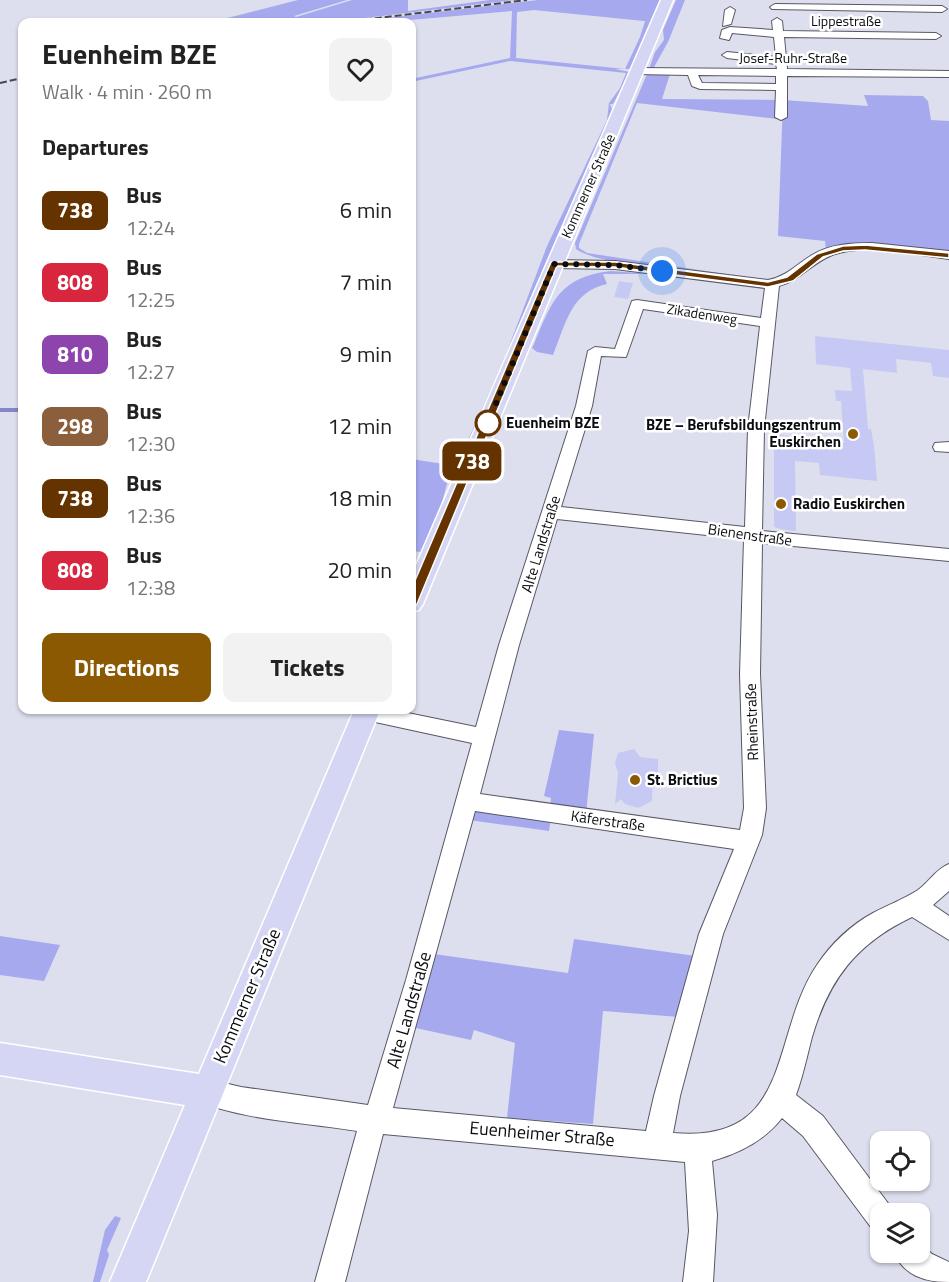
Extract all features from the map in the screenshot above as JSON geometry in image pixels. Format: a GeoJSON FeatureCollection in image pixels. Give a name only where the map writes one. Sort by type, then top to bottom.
{"type":"FeatureCollection","features":[{"type":"Feature","properties":{"kind":"main road","name":"Kommerner Straße"},"geometry":{"type":"LineString","coordinates":[[416,592],[556,257],[667,0]]}},
{"type":"Feature","properties":{"kind":"main road","name":"Kommerner Straße"},"geometry":{"type":"LineString","coordinates":[[128,1282],[365,714]]}},
{"type":"Feature","properties":{"kind":"main road","name":"Euenheimer Straße"},"geometry":{"type":"LineString","coordinates":[[0,1059],[207,1092]]}},
{"type":"Feature","properties":{"kind":"street"},"geometry":{"type":"LineString","coordinates":[[781,117],[782,67],[775,4],[903,11],[942,9]]}},
{"type":"Feature","properties":{"kind":"street"},"geometry":{"type":"LineString","coordinates":[[761,20],[777,22]]}},
{"type":"Feature","properties":{"kind":"street"},"geometry":{"type":"LineString","coordinates":[[779,34],[727,31],[726,52],[782,67]]}},
{"type":"Feature","properties":{"kind":"street","name":"Lippestraße"},"geometry":{"type":"LineString","coordinates":[[779,34],[914,38],[936,36]]}},
{"type":"Feature","properties":{"kind":"street","name":"Josef-Ruhr-Straße"},"geometry":{"type":"LineString","coordinates":[[637,71],[692,72],[782,67],[949,74]]}},
{"type":"Feature","properties":{"kind":"street"},"geometry":{"type":"LineString","coordinates":[[692,72],[696,84],[700,86],[782,87]]}},
{"type":"Feature","properties":{"kind":"street"},"geometry":{"type":"LineString","coordinates":[[556,257],[772,284],[790,279],[820,256],[843,249],[865,247],[949,255]]}},
{"type":"Feature","properties":{"kind":"street","name":"Rheinstraße"},"geometry":{"type":"LineString","coordinates":[[657,1145],[667,1096],[711,934],[748,841],[756,795],[750,674],[757,404],[772,284]]}},
{"type":"Feature","properties":{"kind":"street","name":"Zikadenweg"},"geometry":{"type":"LineString","coordinates":[[595,351],[621,354],[639,298],[767,324]]}},
{"type":"Feature","properties":{"kind":"street","name":"Alte Landstraße"},"geometry":{"type":"LineString","coordinates":[[330,1282],[375,1120],[412,1002],[509,645],[584,406],[595,351]]}},
{"type":"Feature","properties":{"kind":"street","name":"Bienenstraße"},"geometry":{"type":"LineString","coordinates":[[551,512],[783,540],[949,555]]}},
{"type":"Feature","properties":{"kind":"street"},"geometry":{"type":"LineString","coordinates":[[380,714],[485,737]]}},
{"type":"Feature","properties":{"kind":"street","name":"Käferstraße"},"geometry":{"type":"LineString","coordinates":[[467,801],[748,841]]}},
{"type":"Feature","properties":{"kind":"street","name":"Euenheimer Straße"},"geometry":{"type":"LineString","coordinates":[[207,1092],[241,1100],[375,1120],[697,1149],[725,1144],[755,1128],[769,1115],[780,1099],[786,1086],[810,1000],[825,972],[865,932],[877,923],[927,897],[949,874]]}},
{"type":"Feature","properties":{"kind":"street"},"geometry":{"type":"LineString","coordinates":[[914,904],[949,929]]}},
{"type":"Feature","properties":{"kind":"street"},"geometry":{"type":"LineString","coordinates":[[780,1099],[813,1126],[870,1203]]}},
{"type":"Feature","properties":{"kind":"street"},"geometry":{"type":"LineString","coordinates":[[697,1149],[705,1217],[704,1244],[698,1282]]}},
{"type":"Feature","properties":{"kind":"street"},"geometry":{"type":"LineString","coordinates":[[920,1263],[949,1277]]}},
{"type":"Feature","properties":{"kind":"shaded area"},"geometry":{"type":"Polygon","coordinates":[[[298,0],[347,0],[294,16],[296,17],[352,0],[408,0],[408,11],[490,0],[515,0],[365,18],[228,18],[298,0]]]}},
{"type":"Feature","properties":{"kind":"shaded area"},"geometry":{"type":"Polygon","coordinates":[[[538,0],[663,0],[632,69],[625,69],[615,69],[630,72],[613,104],[610,104],[613,112],[605,135],[571,205],[521,330],[464,456],[461,456],[505,357],[547,246],[607,120],[609,103],[620,88],[626,73],[510,61],[416,81],[416,78],[510,58],[512,11],[416,19],[388,18],[538,0]],[[534,10],[517,12],[516,58],[625,69],[645,21],[534,10]]]}},
{"type":"Feature","properties":{"kind":"shaded area"},"geometry":{"type":"Polygon","coordinates":[[[676,0],[685,0],[668,42],[653,69],[649,69],[655,52],[664,40],[663,30],[676,0]]]}},
{"type":"Feature","properties":{"kind":"shaded area"},"geometry":{"type":"Polygon","coordinates":[[[647,74],[670,74],[662,99],[779,100],[778,119],[637,103],[579,248],[587,253],[766,280],[636,266],[610,261],[589,255],[576,249],[575,243],[647,74]]]}},
{"type":"Feature","properties":{"kind":"shaded area"},"geometry":{"type":"Polygon","coordinates":[[[864,95],[923,96],[928,101],[931,120],[949,121],[949,253],[865,245],[826,250],[825,241],[778,236],[783,100],[868,106],[864,95]]]}},
{"type":"Feature","properties":{"kind":"shaded area"},"geometry":{"type":"Polygon","coordinates":[[[611,271],[652,274],[603,274],[607,284],[585,294],[571,311],[553,355],[537,352],[532,348],[546,315],[560,293],[580,279],[611,271]]]}},
{"type":"Feature","properties":{"kind":"shaded area"},"geometry":{"type":"Polygon","coordinates":[[[416,460],[457,466],[447,484],[437,520],[421,552],[416,552],[416,460]]]}},
{"type":"Feature","properties":{"kind":"shaded area"},"geometry":{"type":"Polygon","coordinates":[[[559,730],[594,734],[586,814],[550,809],[551,798],[544,796],[559,730]]]}},
{"type":"Feature","properties":{"kind":"shaded area"},"geometry":{"type":"Polygon","coordinates":[[[473,809],[551,818],[549,831],[469,820],[473,809]]]}},
{"type":"Feature","properties":{"kind":"shaded area"},"geometry":{"type":"Polygon","coordinates":[[[0,936],[60,945],[44,981],[0,975],[0,936]]]}},
{"type":"Feature","properties":{"kind":"shaded area"},"geometry":{"type":"Polygon","coordinates":[[[574,939],[696,956],[679,1017],[603,1011],[593,1124],[507,1118],[515,1043],[474,1030],[471,1040],[411,1027],[434,954],[568,973],[574,939]]]}},
{"type":"Feature","properties":{"kind":"shaded area"},"geometry":{"type":"Polygon","coordinates":[[[115,1216],[121,1218],[107,1250],[109,1255],[100,1282],[93,1282],[105,1230],[115,1216]]]}},
{"type":"Feature","properties":{"kind":"building"},"geometry":{"type":"Polygon","coordinates":[[[619,281],[633,283],[628,299],[614,297],[619,281]]]}},
{"type":"Feature","properties":{"kind":"building"},"geometry":{"type":"Polygon","coordinates":[[[815,336],[949,350],[949,378],[933,376],[931,363],[896,359],[897,373],[863,369],[868,429],[871,429],[874,446],[877,481],[820,475],[819,463],[795,461],[796,531],[780,529],[774,527],[774,434],[844,443],[841,401],[836,401],[835,390],[852,391],[850,368],[816,364],[815,336]]]}},
{"type":"Feature","properties":{"kind":"building","name":"St. Brictius"},"geometry":{"type":"Polygon","coordinates":[[[634,749],[640,757],[658,759],[658,772],[653,776],[652,801],[638,808],[625,804],[621,799],[615,804],[618,773],[615,763],[618,753],[634,749]]]}},
{"type":"Feature","properties":{"kind":"waterway"},"geometry":{"type":"LineString","coordinates":[[0,410],[18,410]]}},
{"type":"Feature","properties":{"kind":"railway"},"geometry":{"type":"LineString","coordinates":[[378,18],[527,0]]}},
{"type":"Feature","properties":{"kind":"railway"},"geometry":{"type":"LineString","coordinates":[[0,83],[18,79]]}},
{"type":"Feature","properties":{"kind":"bus line","name":"738"},"geometry":{"type":"LineString","coordinates":[[416,592],[554,264],[615,265],[772,284],[790,279],[820,256],[832,250],[865,247],[949,255]]}},
{"type":"Feature","properties":{"kind":"place","name":"Euenheim BZE"},"geometry":{"type":"Point","coordinates":[488,423]}},
{"type":"Feature","properties":{"kind":"place","name":"BZE – Berufsbildungszentrum Euskirchen"},"geometry":{"type":"Point","coordinates":[853,434]}},
{"type":"Feature","properties":{"kind":"place","name":"Radio Euskirchen"},"geometry":{"type":"Point","coordinates":[781,504]}},
{"type":"Feature","properties":{"kind":"place","name":"St. Brictius"},"geometry":{"type":"Point","coordinates":[635,780]}},
{"type":"Feature","properties":{"kind":"route"},"geometry":{"type":"LineString","coordinates":[[488,423],[554,264],[615,265],[662,271]]}}]}
